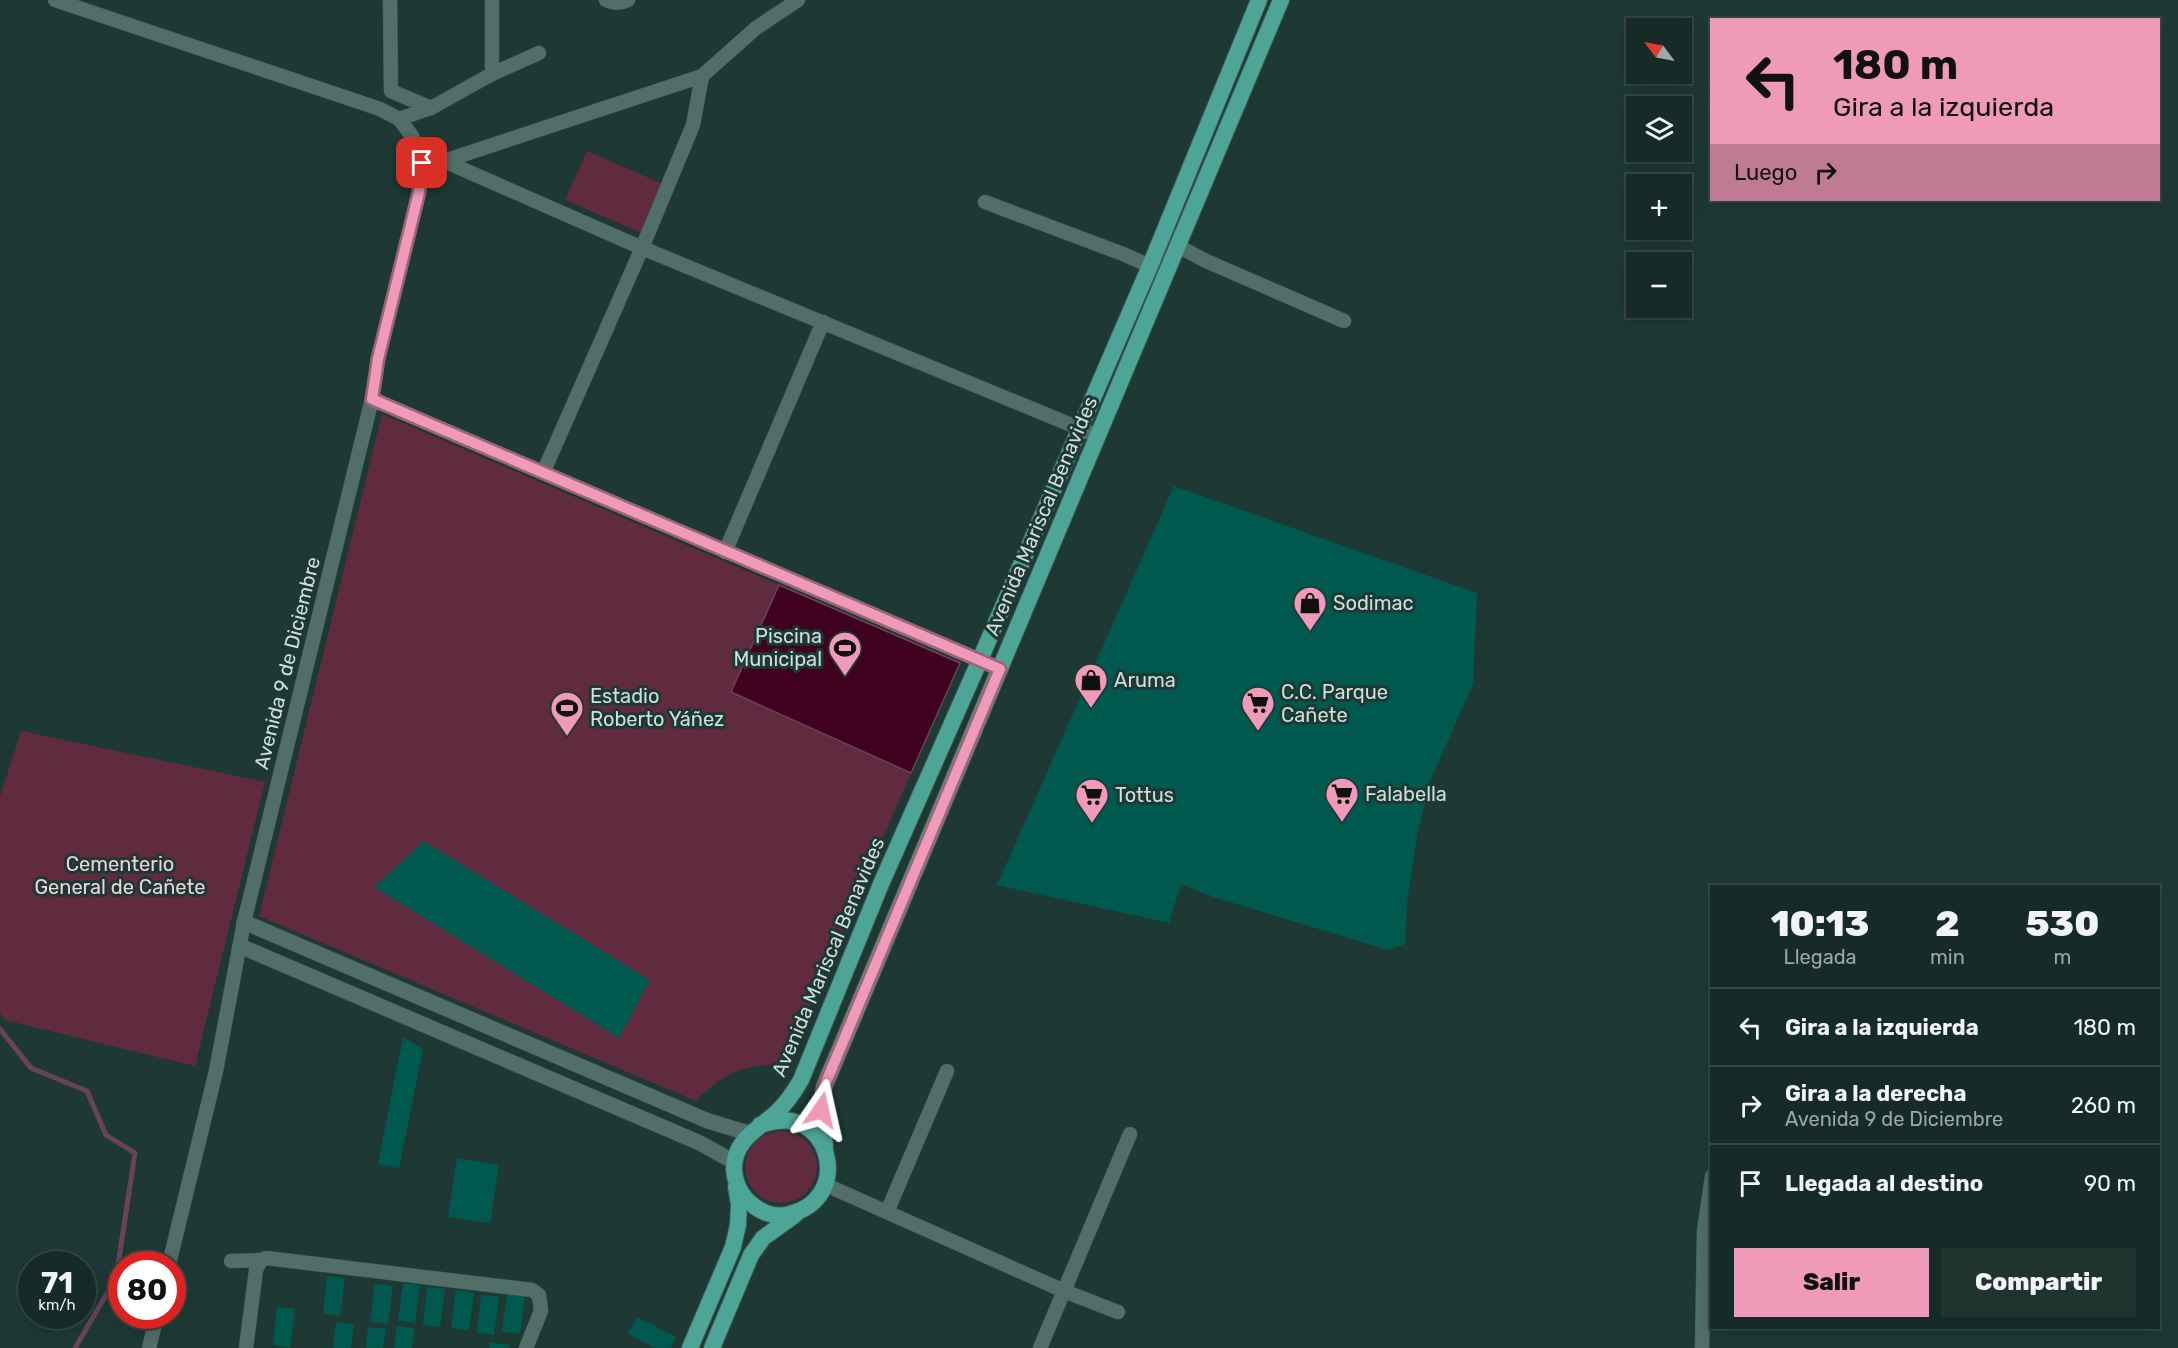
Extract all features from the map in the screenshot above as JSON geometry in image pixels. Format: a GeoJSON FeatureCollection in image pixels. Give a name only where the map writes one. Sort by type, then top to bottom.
{"type":"FeatureCollection","features":[{"type":"Feature","properties":{"kind":"highway","name":"Avenida Mariscal Benavides"},"geometry":{"type":"LineString","coordinates":[[754,1129],[777,1113],[801,1080],[880,884],[979,662],[1150,266],[1259,0]]}},
{"type":"Feature","properties":{"kind":"highway","name":"Avenida Mariscal Benavides"},"geometry":{"type":"LineString","coordinates":[[827,1153],[822,1120],[824,1087],[1281,0]]}},
{"type":"Feature","properties":{"kind":"highway"},"geometry":{"type":"LineString","coordinates":[[690,1348],[733,1247],[738,1225],[739,1204],[734,1170],[739,1147],[754,1129],[780,1120],[800,1124],[816,1135],[827,1153],[829,1169],[826,1185],[816,1201],[763,1238],[751,1255],[712,1348]]}},
{"type":"Feature","properties":{"kind":"highway"},"geometry":{"type":"LineString","coordinates":[[734,1170],[740,1193],[752,1206],[767,1214],[784,1216],[800,1212]]}},
{"type":"Feature","properties":{"kind":"street"},"geometry":{"type":"LineString","coordinates":[[55,0],[359,100],[399,119],[431,108],[492,74],[539,53]]}},
{"type":"Feature","properties":{"kind":"street"},"geometry":{"type":"LineString","coordinates":[[390,0],[391,91],[431,108]]}},
{"type":"Feature","properties":{"kind":"street"},"geometry":{"type":"LineString","coordinates":[[492,0],[492,74]]}},
{"type":"Feature","properties":{"kind":"street"},"geometry":{"type":"LineString","coordinates":[[606,0],[612,3],[622,3],[628,0]]}},
{"type":"Feature","properties":{"kind":"street"},"geometry":{"type":"LineString","coordinates":[[422,163],[444,161],[702,76],[756,27],[798,0]]}},
{"type":"Feature","properties":{"kind":"street"},"geometry":{"type":"LineString","coordinates":[[543,473],[642,248],[693,125],[702,76]]}},
{"type":"Feature","properties":{"kind":"street","name":"Avenida 9 de Diciembre"},"geometry":{"type":"LineString","coordinates":[[172,1251],[216,1071],[244,922],[372,399],[378,359],[419,192],[422,163],[412,136],[399,119]]}},
{"type":"Feature","properties":{"kind":"street"},"geometry":{"type":"LineString","coordinates":[[444,161],[642,248],[1098,436]]}},
{"type":"Feature","properties":{"kind":"street"},"geometry":{"type":"LineString","coordinates":[[985,202],[1150,266]]}},
{"type":"Feature","properties":{"kind":"street"},"geometry":{"type":"LineString","coordinates":[[1178,246],[1204,260],[1344,321]]}},
{"type":"Feature","properties":{"kind":"street"},"geometry":{"type":"LineString","coordinates":[[725,552],[823,322]]}},
{"type":"Feature","properties":{"kind":"street"},"geometry":{"type":"LineString","coordinates":[[372,399],[979,662],[1000,669]]}},
{"type":"Feature","properties":{"kind":"street"},"geometry":{"type":"LineString","coordinates":[[244,922],[708,1120],[754,1129]]}},
{"type":"Feature","properties":{"kind":"street"},"geometry":{"type":"LineString","coordinates":[[240,946],[700,1143],[734,1170]]}},
{"type":"Feature","properties":{"kind":"street"},"geometry":{"type":"LineString","coordinates":[[887,1212],[947,1071]]}},
{"type":"Feature","properties":{"kind":"street"},"geometry":{"type":"LineString","coordinates":[[1040,1348],[1130,1134]]}},
{"type":"Feature","properties":{"kind":"street"},"geometry":{"type":"LineString","coordinates":[[826,1185],[1064,1291],[1118,1312]]}},
{"type":"Feature","properties":{"kind":"street"},"geometry":{"type":"LineString","coordinates":[[1702,1348],[1704,1231],[1710,1190]]}},
{"type":"Feature","properties":{"kind":"street"},"geometry":{"type":"LineString","coordinates":[[231,1261],[278,1259],[532,1290],[539,1295],[541,1311],[526,1348]]}},
{"type":"Feature","properties":{"kind":"street"},"geometry":{"type":"LineString","coordinates":[[246,1348],[256,1270],[261,1260]]}},
{"type":"Feature","properties":{"kind":"street"},"geometry":{"type":"LineString","coordinates":[[149,1348],[154,1329]]}},
{"type":"Feature","properties":{"kind":"green space"},"geometry":{"type":"Polygon","coordinates":[[[587,151],[665,185],[644,234],[565,200],[587,151]]]}},
{"type":"Feature","properties":{"kind":"green space","name":"Estadio Roberto Yáñez"},"geometry":{"type":"Polygon","coordinates":[[[382,414],[779,585],[731,692],[911,773],[785,1064],[758,1066],[736,1072],[716,1083],[696,1101],[259,916],[382,414]]]}},
{"type":"Feature","properties":{"kind":"green space","name":"Cementerio General de Cañete"},"geometry":{"type":"Polygon","coordinates":[[[21,731],[265,782],[195,1066],[5,1020],[0,1013],[0,797],[21,731]]]}},
{"type":"Feature","properties":{"kind":"green space"},"geometry":{"type":"Polygon","coordinates":[[[788,1131],[807,1141],[815,1153],[817,1167],[815,1181],[807,1193],[795,1201],[774,1203],[755,1193],[747,1181],[745,1160],[755,1141],[767,1133],[788,1131]]]}},
{"type":"Feature","properties":{"kind":"shaded area","name":"Piscina Municipal"},"geometry":{"type":"Polygon","coordinates":[[[779,585],[960,663],[911,773],[731,692],[779,585]]]}},
{"type":"Feature","properties":{"kind":"building","name":"C.C. Parque Cañete"},"geometry":{"type":"Polygon","coordinates":[[[1174,486],[1477,593],[1473,684],[1431,779],[1417,835],[1407,903],[1405,944],[1388,950],[1207,895],[1181,884],[1169,923],[997,885],[1174,486]]]}},
{"type":"Feature","properties":{"kind":"building"},"geometry":{"type":"Polygon","coordinates":[[[424,841],[650,980],[619,1038],[374,887],[424,841]]]}},
{"type":"Feature","properties":{"kind":"building"},"geometry":{"type":"Polygon","coordinates":[[[403,1037],[423,1049],[399,1168],[378,1164],[403,1037]]]}},
{"type":"Feature","properties":{"kind":"building"},"geometry":{"type":"Polygon","coordinates":[[[457,1158],[499,1165],[490,1223],[448,1217],[457,1158]]]}},
{"type":"Feature","properties":{"kind":"building"},"geometry":{"type":"Polygon","coordinates":[[[327,1276],[345,1278],[340,1316],[323,1313],[327,1276]]]}},
{"type":"Feature","properties":{"kind":"building"},"geometry":{"type":"Polygon","coordinates":[[[403,1283],[420,1285],[415,1323],[398,1321],[403,1283]]]}},
{"type":"Feature","properties":{"kind":"building"},"geometry":{"type":"Polygon","coordinates":[[[375,1284],[393,1286],[388,1324],[370,1322],[375,1284]]]}},
{"type":"Feature","properties":{"kind":"building"},"geometry":{"type":"Polygon","coordinates":[[[427,1287],[445,1289],[440,1327],[423,1325],[427,1287]]]}},
{"type":"Feature","properties":{"kind":"building"},"geometry":{"type":"Polygon","coordinates":[[[456,1290],[474,1292],[469,1330],[451,1328],[456,1290]]]}},
{"type":"Feature","properties":{"kind":"building"},"geometry":{"type":"Polygon","coordinates":[[[507,1294],[525,1296],[520,1334],[502,1332],[507,1294]]]}},
{"type":"Feature","properties":{"kind":"building"},"geometry":{"type":"Polygon","coordinates":[[[481,1295],[499,1297],[494,1335],[477,1333],[481,1295]]]}},
{"type":"Feature","properties":{"kind":"building"},"geometry":{"type":"Polygon","coordinates":[[[277,1307],[295,1309],[290,1347],[273,1345],[277,1307]]]}},
{"type":"Feature","properties":{"kind":"building"},"geometry":{"type":"Polygon","coordinates":[[[637,1317],[676,1337],[671,1348],[655,1348],[628,1334],[637,1317]]]}},
{"type":"Feature","properties":{"kind":"building"},"geometry":{"type":"Polygon","coordinates":[[[336,1322],[354,1324],[351,1348],[333,1348],[336,1322]]]}},
{"type":"Feature","properties":{"kind":"building"},"geometry":{"type":"Polygon","coordinates":[[[397,1326],[415,1328],[412,1348],[394,1348],[397,1326]]]}},
{"type":"Feature","properties":{"kind":"building"},"geometry":{"type":"Polygon","coordinates":[[[368,1327],[386,1329],[383,1348],[366,1348],[368,1327]]]}},
{"type":"Feature","properties":{"kind":"building"},"geometry":{"type":"Polygon","coordinates":[[[490,1342],[509,1345],[509,1348],[489,1348],[490,1342]]]}},
{"type":"Feature","properties":{"kind":"waterway"},"geometry":{"type":"LineString","coordinates":[[0,1029],[31,1068],[87,1091],[106,1135],[135,1153],[116,1278],[75,1348]]}},
{"type":"Feature","properties":{"kind":"place","name":"Sodimac"},"geometry":{"type":"Point","coordinates":[1310,632]}},
{"type":"Feature","properties":{"kind":"place","name":"Piscina Municipal"},"geometry":{"type":"Point","coordinates":[845,677]}},
{"type":"Feature","properties":{"kind":"place","name":"Aruma"},"geometry":{"type":"Point","coordinates":[1091,709]}},
{"type":"Feature","properties":{"kind":"place","name":"C.C. Parque Cañete"},"geometry":{"type":"Point","coordinates":[1258,732]}},
{"type":"Feature","properties":{"kind":"place","name":"Estadio Roberto Yáñez"},"geometry":{"type":"Point","coordinates":[567,737]}},
{"type":"Feature","properties":{"kind":"place","name":"Falabella"},"geometry":{"type":"Point","coordinates":[1342,823]}},
{"type":"Feature","properties":{"kind":"place","name":"Tottus"},"geometry":{"type":"Point","coordinates":[1092,824]}},
{"type":"Feature","properties":{"kind":"route"},"geometry":{"type":"LineString","coordinates":[[422,163],[419,192],[378,359],[372,399],[979,662],[1000,669],[824,1087],[821,1110]]}}]}
